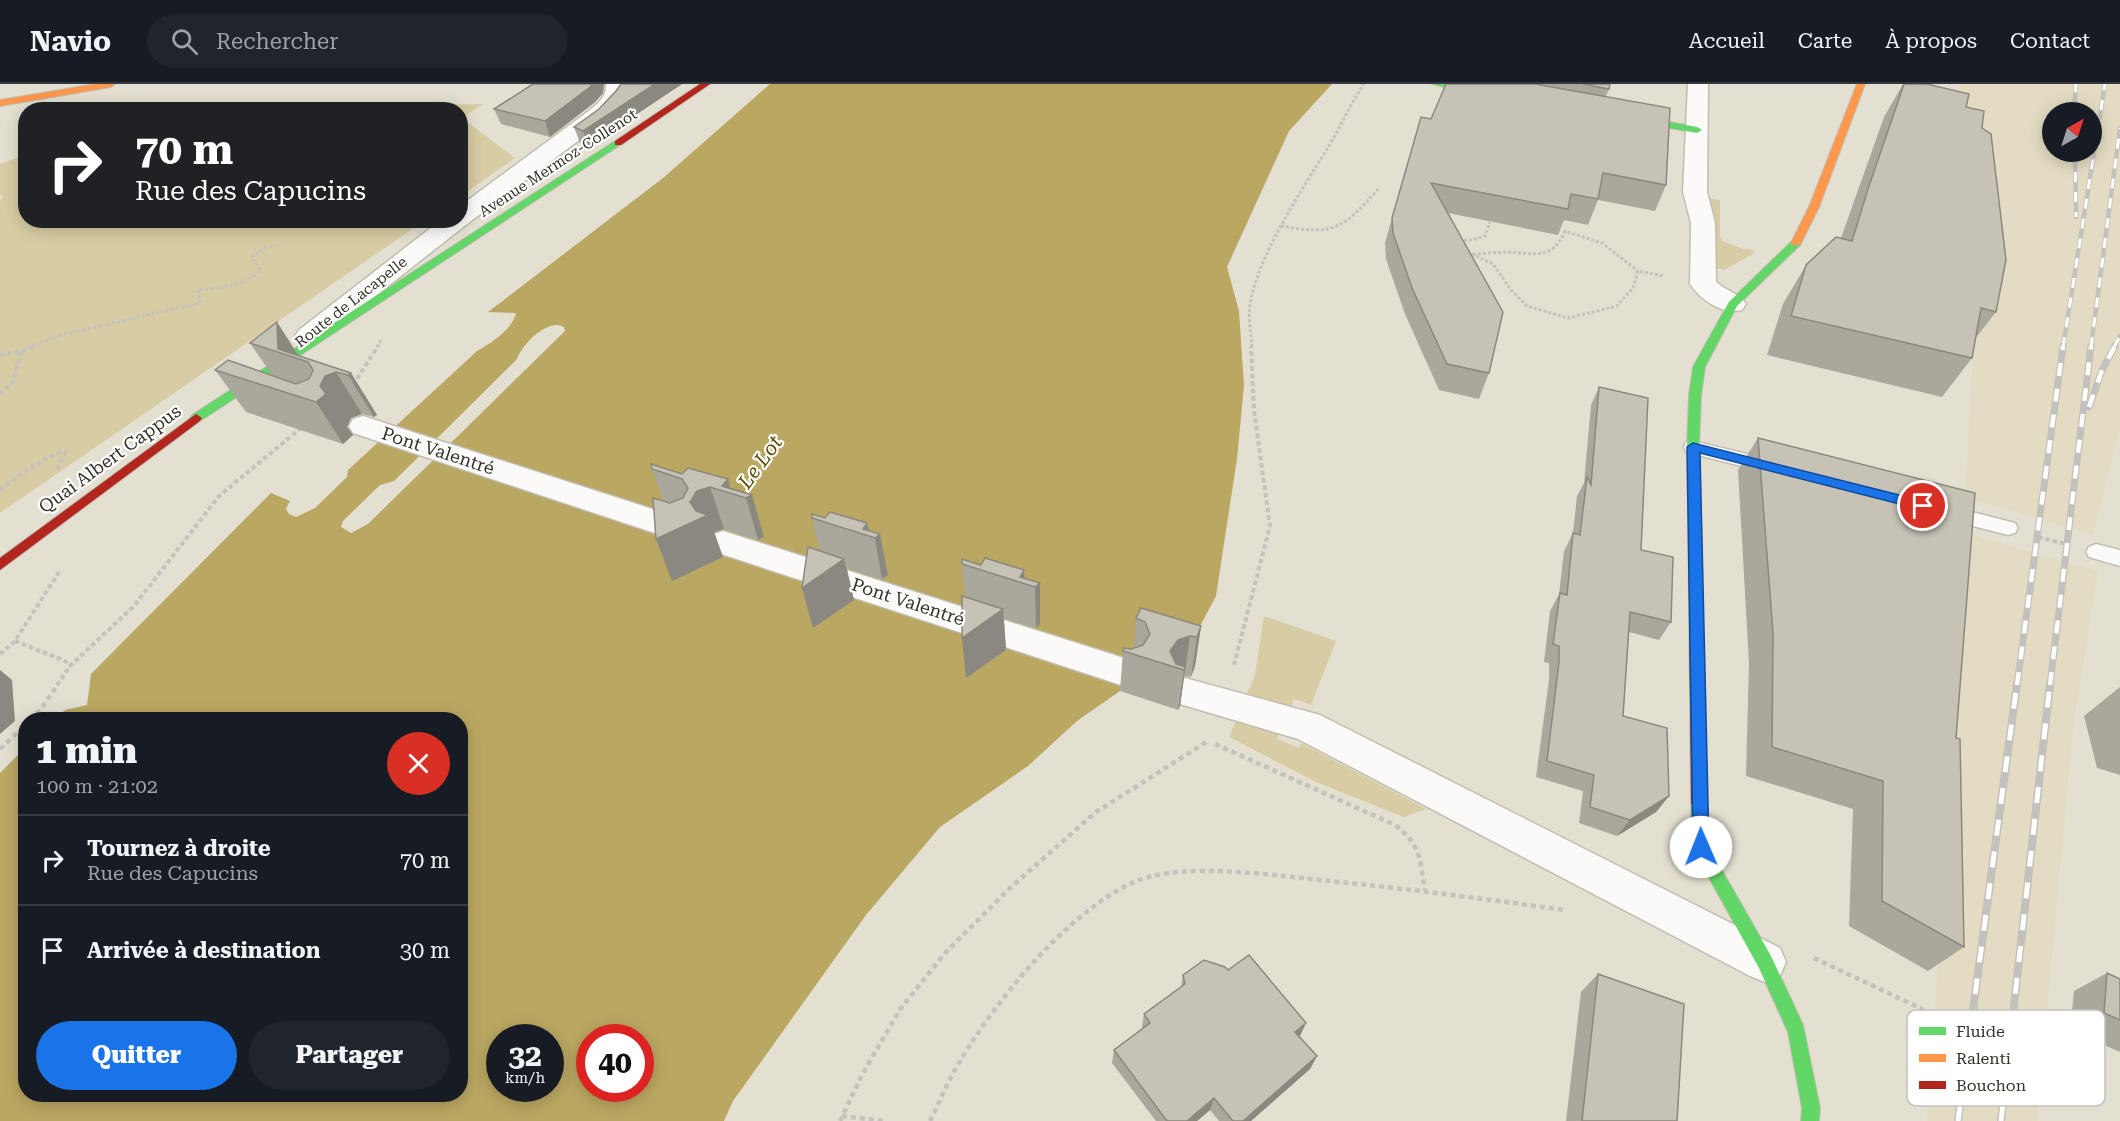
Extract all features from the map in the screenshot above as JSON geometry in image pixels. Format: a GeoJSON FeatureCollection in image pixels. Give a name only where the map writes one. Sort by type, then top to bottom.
{"type":"FeatureCollection","features":[{"type":"Feature","properties":{"kind":"street"},"geometry":{"type":"LineString","coordinates":[[0,103],[111,84]]}},
{"type":"Feature","properties":{"kind":"street","name":"Route de Lacapelle"},"geometry":{"type":"LineString","coordinates":[[468,212],[594,118],[611,102],[617,91],[616,84]]}},
{"type":"Feature","properties":{"kind":"street","name":"Avenue Mermoz-Collenot"},"geometry":{"type":"LineString","coordinates":[[245,385],[581,168],[706,84]]}},
{"type":"Feature","properties":{"kind":"street"},"geometry":{"type":"LineString","coordinates":[[1436,84],[1498,96]]}},
{"type":"Feature","properties":{"kind":"street"},"geometry":{"type":"LineString","coordinates":[[1698,84],[1695,192],[1703,223],[1703,284],[1718,297],[1733,304]]}},
{"type":"Feature","properties":{"kind":"street"},"geometry":{"type":"LineString","coordinates":[[1810,1121],[1811,1108],[1797,1031],[1765,962],[1701,847],[1693,447],[1695,395],[1699,367],[1733,304],[1797,242],[1814,207],[1861,84]]}},
{"type":"Feature","properties":{"kind":"street"},"geometry":{"type":"LineString","coordinates":[[1615,116],[1697,130]]}},
{"type":"Feature","properties":{"kind":"street","name":"Route de Lacapelle"},"geometry":{"type":"LineString","coordinates":[[245,385],[447,228]]}},
{"type":"Feature","properties":{"kind":"street"},"geometry":{"type":"LineString","coordinates":[[245,385],[279,398]]}},
{"type":"Feature","properties":{"kind":"street","name":"Quai Albert Cappus"},"geometry":{"type":"LineString","coordinates":[[0,566],[124,470],[245,385]]}},
{"type":"Feature","properties":{"kind":"street","name":"Pont Valentré"},"geometry":{"type":"LineString","coordinates":[[363,426],[685,531]]}},
{"type":"Feature","properties":{"kind":"street","name":"Pont Valentré"},"geometry":{"type":"LineString","coordinates":[[723,543],[1127,673]]}},
{"type":"Feature","properties":{"kind":"street"},"geometry":{"type":"LineString","coordinates":[[1185,692],[1307,726],[1765,962]]}},
{"type":"Feature","properties":{"kind":"lane"},"geometry":{"type":"LineString","coordinates":[[1693,447],[1792,472]]}},
{"type":"Feature","properties":{"kind":"lane"},"geometry":{"type":"LineString","coordinates":[[1923,506],[2008,528]]}},
{"type":"Feature","properties":{"kind":"lane"},"geometry":{"type":"LineString","coordinates":[[2096,552],[2120,558]]}},
{"type":"Feature","properties":{"kind":"path"},"geometry":{"type":"LineString","coordinates":[[1233,672],[1270,526],[1254,411],[1251,307],[1256,283],[1281,226],[1333,139],[1349,106],[1364,84]]}},
{"type":"Feature","properties":{"kind":"path"},"geometry":{"type":"LineString","coordinates":[[1281,226],[1316,232],[1326,232],[1340,227],[1378,189]]}},
{"type":"Feature","properties":{"kind":"path"},"geometry":{"type":"LineString","coordinates":[[1455,240],[1472,240],[1485,236],[1490,222]]}},
{"type":"Feature","properties":{"kind":"path"},"geometry":{"type":"LineString","coordinates":[[1472,254],[1507,252],[1538,255],[1554,249],[1562,242],[1565,231],[1602,243],[1638,271],[1703,284]]}},
{"type":"Feature","properties":{"kind":"path"},"geometry":{"type":"LineString","coordinates":[[0,355],[22,351],[57,336],[200,303],[198,290],[256,277],[260,270],[252,258],[262,248],[275,245]]}},
{"type":"Feature","properties":{"kind":"path"},"geometry":{"type":"LineString","coordinates":[[1463,251],[1493,264],[1511,290],[1527,306],[1568,318],[1617,306],[1633,288],[1638,271]]}},
{"type":"Feature","properties":{"kind":"path"},"geometry":{"type":"LineString","coordinates":[[0,394],[12,384],[22,351]]}},
{"type":"Feature","properties":{"kind":"path"},"geometry":{"type":"LineString","coordinates":[[38,712],[70,666],[134,606],[219,496],[305,424]]}},
{"type":"Feature","properties":{"kind":"path"},"geometry":{"type":"LineString","coordinates":[[2008,528],[2096,552]]}},
{"type":"Feature","properties":{"kind":"path"},"geometry":{"type":"LineString","coordinates":[[15,641],[65,661],[70,666]]}},
{"type":"Feature","properties":{"kind":"path"},"geometry":{"type":"LineString","coordinates":[[0,749],[18,732]]}},
{"type":"Feature","properties":{"kind":"path"},"geometry":{"type":"LineString","coordinates":[[885,1121],[841,1118],[901,1008],[946,952],[1010,888],[1096,812],[1207,740],[1313,790],[1391,823],[1404,831],[1413,841],[1417,851],[1425,890]]}},
{"type":"Feature","properties":{"kind":"path"},"geometry":{"type":"LineString","coordinates":[[930,1121],[956,1068],[994,1013],[1045,951],[1089,910],[1134,881],[1175,874],[1224,872],[1425,890],[1596,914],[1631,894]]}},
{"type":"Feature","properties":{"kind":"path"},"geometry":{"type":"LineString","coordinates":[[1765,962],[1804,953],[1922,1010]]}},
{"type":"Feature","properties":{"kind":"shaded area"},"geometry":{"type":"Polygon","coordinates":[[[1960,84],[2120,84],[2120,427],[2093,535],[1965,497],[1973,352],[1985,300],[1945,132],[1960,84]]]}},
{"type":"Feature","properties":{"kind":"shaded area"},"geometry":{"type":"Polygon","coordinates":[[[468,104],[483,104],[468,114],[468,104]]]}},
{"type":"Feature","properties":{"kind":"shaded area"},"geometry":{"type":"Polygon","coordinates":[[[468,123],[515,158],[468,191],[468,123]]]}},
{"type":"Feature","properties":{"kind":"shaded area"},"geometry":{"type":"Polygon","coordinates":[[[18,158],[18,228],[414,228],[0,513],[0,200],[3,197],[0,194],[0,164],[18,158]]]}},
{"type":"Feature","properties":{"kind":"shaded area"},"geometry":{"type":"Polygon","coordinates":[[[1706,198],[1720,200],[1722,241],[1743,249],[1754,250],[1753,254],[1724,270],[1716,268],[1706,198]]]}},
{"type":"Feature","properties":{"kind":"shaded area"},"geometry":{"type":"Polygon","coordinates":[[[1969,534],[2098,571],[2073,729],[2047,1010],[1935,1010],[1969,534]]]}},
{"type":"Feature","properties":{"kind":"shaded area"},"geometry":{"type":"Polygon","coordinates":[[[1264,616],[1336,641],[1311,705],[1294,699],[1277,739],[1299,748],[1301,743],[1426,809],[1404,817],[1316,782],[1229,737],[1255,675],[1264,616]]]}},
{"type":"Feature","properties":{"kind":"shaded area"},"geometry":{"type":"Polygon","coordinates":[[[1928,1106],[2038,1106],[2037,1121],[1927,1121],[1928,1106]]]}},
{"type":"Feature","properties":{"kind":"water","name":"Le Lot"},"geometry":{"type":"Polygon","coordinates":[[[770,84],[1332,84],[1289,131],[1227,267],[1239,311],[1244,385],[1237,459],[1216,596],[1181,662],[1122,687],[1120,691],[1077,721],[1028,766],[940,827],[866,915],[733,1101],[724,1121],[0,1121],[0,773],[18,755],[18,1102],[468,1102],[468,712],[63,712],[87,705],[91,674],[271,493],[290,501],[286,509],[289,514],[296,517],[315,508],[347,477],[348,470],[477,351],[506,330],[516,313],[488,312],[663,178],[770,84]],[[559,325],[546,328],[534,336],[517,359],[394,481],[380,485],[343,521],[341,527],[351,533],[368,524],[565,331],[564,327],[559,325]]]}},
{"type":"Feature","properties":{"kind":"building"},"geometry":{"type":"Polygon","coordinates":[[[533,84],[593,84],[545,121],[494,109],[533,84]]]}},
{"type":"Feature","properties":{"kind":"building"},"geometry":{"type":"Polygon","coordinates":[[[621,84],[655,84],[583,131],[574,127],[599,109],[621,84]]]}},
{"type":"Feature","properties":{"kind":"building"},"geometry":{"type":"Polygon","coordinates":[[[1446,84],[1535,84],[1670,108],[1666,185],[1603,173],[1598,199],[1571,194],[1568,209],[1431,183],[1503,312],[1489,373],[1447,364],[1412,288],[1393,233],[1392,218],[1421,117],[1431,119],[1446,84]]]}},
{"type":"Feature","properties":{"kind":"building"},"geometry":{"type":"Polygon","coordinates":[[[1583,84],[1610,84],[1609,89],[1583,84]]]}},
{"type":"Feature","properties":{"kind":"building"},"geometry":{"type":"Polygon","coordinates":[[[1904,84],[1927,84],[1969,94],[1966,107],[1984,111],[1982,128],[1991,134],[2006,260],[1996,312],[1981,308],[1972,358],[1791,316],[1806,265],[1836,237],[1852,241],[1904,84]]]}},
{"type":"Feature","properties":{"kind":"building"},"geometry":{"type":"Polygon","coordinates":[[[277,322],[278,349],[351,373],[348,375],[336,372],[325,376],[320,386],[326,394],[316,402],[215,370],[228,360],[296,384],[309,379],[313,370],[308,362],[250,343],[277,322]]]}},
{"type":"Feature","properties":{"kind":"building"},"geometry":{"type":"Polygon","coordinates":[[[1599,387],[1648,398],[1641,550],[1673,557],[1671,622],[1630,612],[1623,716],[1667,728],[1669,796],[1630,820],[1590,807],[1594,775],[1547,761],[1559,662],[1559,646],[1553,644],[1560,593],[1567,595],[1573,533],[1580,535],[1587,477],[1591,485],[1599,387]]]}},
{"type":"Feature","properties":{"kind":"building"},"geometry":{"type":"Polygon","coordinates":[[[1758,438],[1975,493],[1956,738],[1960,739],[1964,947],[1882,901],[1883,781],[1772,747],[1773,632],[1758,438]]]}},
{"type":"Feature","properties":{"kind":"building"},"geometry":{"type":"Polygon","coordinates":[[[651,464],[682,474],[688,468],[728,479],[722,486],[752,495],[746,498],[710,487],[697,491],[690,502],[696,511],[708,515],[656,539],[653,498],[670,503],[683,498],[688,488],[682,479],[652,469],[651,464]]]}},
{"type":"Feature","properties":{"kind":"building"},"geometry":{"type":"Polygon","coordinates":[[[830,512],[867,523],[863,529],[880,534],[875,538],[812,518],[812,514],[825,518],[830,512]]]}},
{"type":"Feature","properties":{"kind":"building"},"geometry":{"type":"Polygon","coordinates":[[[808,547],[844,559],[802,588],[808,547]]]}},
{"type":"Feature","properties":{"kind":"building"},"geometry":{"type":"Polygon","coordinates":[[[985,558],[1024,570],[1020,577],[1040,583],[1035,587],[962,564],[962,559],[981,565],[985,558]]]}},
{"type":"Feature","properties":{"kind":"building"},"geometry":{"type":"Polygon","coordinates":[[[962,596],[1003,609],[962,638],[962,596]]]}},
{"type":"Feature","properties":{"kind":"building"},"geometry":{"type":"Polygon","coordinates":[[[1141,608],[1201,626],[1197,637],[1190,636],[1178,640],[1170,651],[1176,664],[1185,667],[1184,670],[1123,651],[1124,648],[1131,649],[1143,645],[1150,634],[1145,622],[1136,618],[1141,608]]]}},
{"type":"Feature","properties":{"kind":"building"},"geometry":{"type":"Polygon","coordinates":[[[1249,955],[1306,1023],[1295,1032],[1317,1056],[1243,1121],[1233,1121],[1214,1098],[1187,1121],[1167,1121],[1114,1050],[1150,1023],[1144,1014],[1185,984],[1183,975],[1204,960],[1228,970],[1249,955]]]}},
{"type":"Feature","properties":{"kind":"building"},"geometry":{"type":"Polygon","coordinates":[[[2107,973],[2120,979],[2120,1020],[2105,1013],[2107,973]]]}},
{"type":"Feature","properties":{"kind":"building"},"geometry":{"type":"Polygon","coordinates":[[[1598,974],[1684,1004],[1677,1121],[1582,1121],[1598,974]]]}},
{"type":"Feature","properties":{"kind":"railway"},"geometry":{"type":"LineString","coordinates":[[2075,102],[2076,84]]}},
{"type":"Feature","properties":{"kind":"railway"},"geometry":{"type":"LineString","coordinates":[[2063,347],[2105,84]]}},
{"type":"Feature","properties":{"kind":"railway"},"geometry":{"type":"LineString","coordinates":[[2091,347],[2120,128]]}},
{"type":"Feature","properties":{"kind":"railway"},"geometry":{"type":"LineString","coordinates":[[2075,162],[2076,217]]}},
{"type":"Feature","properties":{"kind":"railway"},"geometry":{"type":"LineString","coordinates":[[2114,347],[2120,336]]}},
{"type":"Feature","properties":{"kind":"railway"},"geometry":{"type":"LineString","coordinates":[[2017,685],[2063,346]]}},
{"type":"Feature","properties":{"kind":"railway"},"geometry":{"type":"LineString","coordinates":[[2050,685],[2091,346]]}},
{"type":"Feature","properties":{"kind":"railway"},"geometry":{"type":"LineString","coordinates":[[2089,407],[2102,370],[2115,346]]}},
{"type":"Feature","properties":{"kind":"railway"},"geometry":{"type":"LineString","coordinates":[[1973,1010],[2017,684]]}},
{"type":"Feature","properties":{"kind":"railway"},"geometry":{"type":"LineString","coordinates":[[2013,1010],[2050,684]]}},
{"type":"Feature","properties":{"kind":"railway"},"geometry":{"type":"LineString","coordinates":[[1958,1121],[1960,1106]]}},
{"type":"Feature","properties":{"kind":"railway"},"geometry":{"type":"LineString","coordinates":[[2001,1121],[2003,1106]]}},
{"type":"Feature","properties":{"kind":"traffic: fast"},"geometry":{"type":"LineString","coordinates":[[1436,84],[1490,94]]}},
{"type":"Feature","properties":{"kind":"traffic: fast"},"geometry":{"type":"LineString","coordinates":[[1624,117],[1697,130]]}},
{"type":"Feature","properties":{"kind":"traffic: fast"},"geometry":{"type":"LineString","coordinates":[[196,418],[618,143]]}},
{"type":"Feature","properties":{"kind":"traffic: fast"},"geometry":{"type":"LineString","coordinates":[[1694,501],[1693,447],[1695,395],[1699,367],[1733,304],[1796,243]]}},
{"type":"Feature","properties":{"kind":"traffic: fast"},"geometry":{"type":"LineString","coordinates":[[1699,803],[1700,847],[1765,962],[1797,1031],[1811,1108],[1810,1121]]}},
{"type":"Feature","properties":{"kind":"traffic: slow"},"geometry":{"type":"LineString","coordinates":[[0,103],[111,84]]}},
{"type":"Feature","properties":{"kind":"traffic: slow"},"geometry":{"type":"LineString","coordinates":[[1796,243],[1814,207],[1861,84]]}},
{"type":"Feature","properties":{"kind":"traffic: jam"},"geometry":{"type":"LineString","coordinates":[[618,143],[706,84]]}},
{"type":"Feature","properties":{"kind":"traffic: jam"},"geometry":{"type":"LineString","coordinates":[[0,565],[196,418]]}},
{"type":"Feature","properties":{"kind":"traffic: jam"},"geometry":{"type":"LineString","coordinates":[[1694,501],[1699,803]]}},
{"type":"Feature","properties":{"kind":"route"},"geometry":{"type":"LineString","coordinates":[[1701,847],[1693,447],[1923,506]]}}]}
